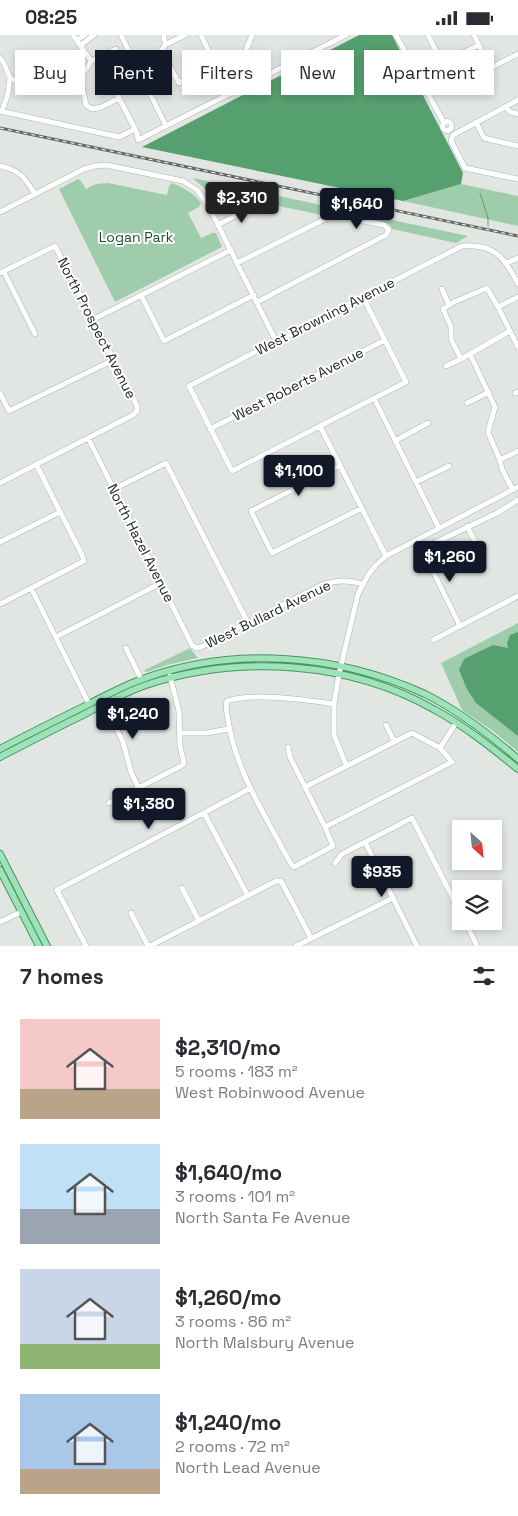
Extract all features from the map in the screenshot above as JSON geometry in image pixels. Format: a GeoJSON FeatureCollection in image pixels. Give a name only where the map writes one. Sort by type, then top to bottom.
{"type":"FeatureCollection","features":[{"type":"Feature","properties":{"kind":"main road"},"geometry":{"type":"LineString","coordinates":[[0,749],[141,679],[169,671],[246,658],[305,660],[342,666],[391,681],[426,695],[477,725],[518,759]]}},
{"type":"Feature","properties":{"kind":"main road"},"geometry":{"type":"LineString","coordinates":[[0,757],[128,692],[170,678],[212,670],[259,667],[296,668],[339,674],[393,690],[435,709],[475,735],[518,769]]}},
{"type":"Feature","properties":{"kind":"main road"},"geometry":{"type":"LineString","coordinates":[[128,692],[141,679]]}},
{"type":"Feature","properties":{"kind":"main road"},"geometry":{"type":"LineString","coordinates":[[23,745],[22,741],[29,736]]}},
{"type":"Feature","properties":{"kind":"main road"},"geometry":{"type":"LineString","coordinates":[[0,854],[47,946]]}},
{"type":"Feature","properties":{"kind":"main road"},"geometry":{"type":"LineString","coordinates":[[0,870],[39,946]]}},
{"type":"Feature","properties":{"kind":"main road"},"geometry":{"type":"LineString","coordinates":[[21,912],[26,914],[43,945],[47,946]]}},
{"type":"Feature","properties":{"kind":"street"},"geometry":{"type":"LineString","coordinates":[[73,35],[90,61]]}},
{"type":"Feature","properties":{"kind":"street"},"geometry":{"type":"LineString","coordinates":[[79,43],[85,35]]}},
{"type":"Feature","properties":{"kind":"street"},"geometry":{"type":"LineString","coordinates":[[79,43],[94,35]]}},
{"type":"Feature","properties":{"kind":"street"},"geometry":{"type":"LineString","coordinates":[[121,35],[166,126]]}},
{"type":"Feature","properties":{"kind":"street"},"geometry":{"type":"LineString","coordinates":[[164,35],[166,44]]}},
{"type":"Feature","properties":{"kind":"street"},"geometry":{"type":"LineString","coordinates":[[182,82],[179,83],[160,51],[166,44],[185,35]]}},
{"type":"Feature","properties":{"kind":"street"},"geometry":{"type":"LineString","coordinates":[[201,35],[208,50]]}},
{"type":"Feature","properties":{"kind":"street"},"geometry":{"type":"LineString","coordinates":[[246,50],[252,35]]}},
{"type":"Feature","properties":{"kind":"street"},"geometry":{"type":"LineString","coordinates":[[271,73],[346,35]]}},
{"type":"Feature","properties":{"kind":"street"},"geometry":{"type":"LineString","coordinates":[[396,35],[404,50]]}},
{"type":"Feature","properties":{"kind":"street"},"geometry":{"type":"LineString","coordinates":[[428,35],[436,50]]}},
{"type":"Feature","properties":{"kind":"street"},"geometry":{"type":"LineString","coordinates":[[474,35],[490,69],[518,54]]}},
{"type":"Feature","properties":{"kind":"street"},"geometry":{"type":"LineString","coordinates":[[469,50],[479,45]]}},
{"type":"Feature","properties":{"kind":"street"},"geometry":{"type":"LineString","coordinates":[[85,71],[90,61],[116,49]]}},
{"type":"Feature","properties":{"kind":"street"},"geometry":{"type":"LineString","coordinates":[[0,58],[3,60],[10,77],[8,94],[1,111],[120,137],[135,129]]}},
{"type":"Feature","properties":{"kind":"street"},"geometry":{"type":"LineString","coordinates":[[10,77],[15,80]]}},
{"type":"Feature","properties":{"kind":"street"},"geometry":{"type":"LineString","coordinates":[[82,95],[86,105],[92,109],[102,107],[118,98]]}},
{"type":"Feature","properties":{"kind":"street"},"geometry":{"type":"LineString","coordinates":[[117,95],[137,133],[138,140],[227,95]]}},
{"type":"Feature","properties":{"kind":"street"},"geometry":{"type":"LineString","coordinates":[[429,95],[444,123],[443,128],[453,135]]}},
{"type":"Feature","properties":{"kind":"street"},"geometry":{"type":"LineString","coordinates":[[518,100],[458,131],[453,135],[451,141],[465,167],[518,179]]}},
{"type":"Feature","properties":{"kind":"street"},"geometry":{"type":"LineString","coordinates":[[506,107],[510,112],[518,114]]}},
{"type":"Feature","properties":{"kind":"street"},"geometry":{"type":"LineString","coordinates":[[444,123],[449,121],[458,131]]}},
{"type":"Feature","properties":{"kind":"street"},"geometry":{"type":"LineString","coordinates":[[476,122],[484,139],[518,146]]}},
{"type":"Feature","properties":{"kind":"street"},"geometry":{"type":"LineString","coordinates":[[447,130],[451,128],[452,124]]}},
{"type":"Feature","properties":{"kind":"street"},"geometry":{"type":"LineString","coordinates":[[0,212],[84,169],[95,166],[106,165],[183,181],[197,190],[204,198],[276,341]]}},
{"type":"Feature","properties":{"kind":"street"},"geometry":{"type":"LineString","coordinates":[[0,166],[7,167],[24,176],[36,194]]}},
{"type":"Feature","properties":{"kind":"street"},"geometry":{"type":"LineString","coordinates":[[218,225],[242,212],[252,203]]}},
{"type":"Feature","properties":{"kind":"street"},"geometry":{"type":"LineString","coordinates":[[238,263],[333,215],[384,225],[389,230],[386,235],[257,302]]}},
{"type":"Feature","properties":{"kind":"street","name":"North Prospect Avenue"},"geometry":{"type":"LineString","coordinates":[[2,273],[55,245],[137,411],[133,415],[88,438]]}},
{"type":"Feature","properties":{"kind":"street","name":"West Browning Avenue"},"geometry":{"type":"LineString","coordinates":[[210,429],[189,386],[462,246],[472,245],[489,249],[503,257],[507,263]]}},
{"type":"Feature","properties":{"kind":"street"},"geometry":{"type":"LineString","coordinates":[[92,320],[231,250]]}},
{"type":"Feature","properties":{"kind":"street"},"geometry":{"type":"LineString","coordinates":[[518,258],[507,263],[518,283]]}},
{"type":"Feature","properties":{"kind":"street"},"geometry":{"type":"LineString","coordinates":[[2,273],[34,334]]}},
{"type":"Feature","properties":{"kind":"street"},"geometry":{"type":"LineString","coordinates":[[461,359],[452,339],[451,327],[443,309],[487,288],[518,347]]}},
{"type":"Feature","properties":{"kind":"street"},"geometry":{"type":"LineString","coordinates":[[442,289],[450,305]]}},
{"type":"Feature","properties":{"kind":"street"},"geometry":{"type":"LineString","coordinates":[[142,295],[164,341],[254,295]]}},
{"type":"Feature","properties":{"kind":"street"},"geometry":{"type":"LineString","coordinates":[[210,429],[232,471],[406,382],[363,297]]}},
{"type":"Feature","properties":{"kind":"street"},"geometry":{"type":"LineString","coordinates":[[498,307],[518,297]]}},
{"type":"Feature","properties":{"kind":"street"},"geometry":{"type":"LineString","coordinates":[[446,366],[510,331]]}},
{"type":"Feature","properties":{"kind":"street","name":"West Roberts Avenue"},"geometry":{"type":"LineString","coordinates":[[210,429],[385,340]]}},
{"type":"Feature","properties":{"kind":"street"},"geometry":{"type":"LineString","coordinates":[[346,765],[334,735],[334,704],[339,674],[362,584],[376,565],[386,556],[515,489],[502,469],[488,432],[496,407],[470,354]]}},
{"type":"Feature","properties":{"kind":"street"},"geometry":{"type":"LineString","coordinates":[[0,393],[9,411],[113,360]]}},
{"type":"Feature","properties":{"kind":"street"},"geometry":{"type":"LineString","coordinates":[[467,403],[489,391]]}},
{"type":"Feature","properties":{"kind":"street"},"geometry":{"type":"LineString","coordinates":[[374,398],[439,527]]}},
{"type":"Feature","properties":{"kind":"street"},"geometry":{"type":"LineString","coordinates":[[395,441],[428,423]]}},
{"type":"Feature","properties":{"kind":"street"},"geometry":{"type":"LineString","coordinates":[[320,426],[360,509],[386,556]]}},
{"type":"Feature","properties":{"kind":"street"},"geometry":{"type":"LineString","coordinates":[[0,483],[88,438]]}},
{"type":"Feature","properties":{"kind":"street","name":"North Hazel Avenue"},"geometry":{"type":"LineString","coordinates":[[88,438],[192,645],[196,648]]}},
{"type":"Feature","properties":{"kind":"street"},"geometry":{"type":"LineString","coordinates":[[500,460],[518,451]]}},
{"type":"Feature","properties":{"kind":"street"},"geometry":{"type":"LineString","coordinates":[[114,489],[166,463],[248,623]]}},
{"type":"Feature","properties":{"kind":"street"},"geometry":{"type":"LineString","coordinates":[[0,604],[84,561],[36,464]]}},
{"type":"Feature","properties":{"kind":"street"},"geometry":{"type":"LineString","coordinates":[[339,466],[251,511],[272,553],[360,509]]}},
{"type":"Feature","properties":{"kind":"street"},"geometry":{"type":"LineString","coordinates":[[416,482],[449,466]]}},
{"type":"Feature","properties":{"kind":"street"},"geometry":{"type":"LineString","coordinates":[[460,626],[422,549],[517,503]]}},
{"type":"Feature","properties":{"kind":"street"},"geometry":{"type":"LineString","coordinates":[[485,504],[492,515]]}},
{"type":"Feature","properties":{"kind":"street"},"geometry":{"type":"LineString","coordinates":[[0,542],[60,512]]}},
{"type":"Feature","properties":{"kind":"street"},"geometry":{"type":"LineString","coordinates":[[467,526],[483,557]]}},
{"type":"Feature","properties":{"kind":"street","name":"West Bullard Avenue"},"geometry":{"type":"LineString","coordinates":[[196,648],[331,582],[349,580],[362,584]]}},
{"type":"Feature","properties":{"kind":"street"},"geometry":{"type":"LineString","coordinates":[[56,637],[161,583]]}},
{"type":"Feature","properties":{"kind":"street"},"geometry":{"type":"LineString","coordinates":[[31,589],[89,704]]}},
{"type":"Feature","properties":{"kind":"street"},"geometry":{"type":"LineString","coordinates":[[433,640],[518,596]]}},
{"type":"Feature","properties":{"kind":"street"},"geometry":{"type":"LineString","coordinates":[[126,648],[141,679]]}},
{"type":"Feature","properties":{"kind":"street"},"geometry":{"type":"LineString","coordinates":[[109,803],[184,763],[180,746],[179,711],[169,671]]}},
{"type":"Feature","properties":{"kind":"street"},"geometry":{"type":"LineString","coordinates":[[288,747],[290,757],[333,846],[294,867],[251,788],[238,758],[226,705],[227,701],[255,697],[334,704]]}},
{"type":"Feature","properties":{"kind":"street"},"geometry":{"type":"LineString","coordinates":[[104,703],[123,742],[131,772],[138,787]]}},
{"type":"Feature","properties":{"kind":"street"},"geometry":{"type":"LineString","coordinates":[[440,748],[456,723]]}},
{"type":"Feature","properties":{"kind":"street"},"geometry":{"type":"LineString","coordinates":[[386,725],[394,741]]}},
{"type":"Feature","properties":{"kind":"street"},"geometry":{"type":"LineString","coordinates":[[180,733],[206,733],[230,729]]}},
{"type":"Feature","properties":{"kind":"street"},"geometry":{"type":"LineString","coordinates":[[305,787],[412,733],[440,748],[452,762],[325,827]]}},
{"type":"Feature","properties":{"kind":"street"},"geometry":{"type":"LineString","coordinates":[[86,946],[57,890],[251,788]]}},
{"type":"Feature","properties":{"kind":"street"},"geometry":{"type":"LineString","coordinates":[[204,813],[248,896]]}},
{"type":"Feature","properties":{"kind":"street"},"geometry":{"type":"LineString","coordinates":[[335,863],[342,854],[412,818],[452,897]]}},
{"type":"Feature","properties":{"kind":"street"},"geometry":{"type":"LineString","coordinates":[[365,841],[417,946]]}},
{"type":"Feature","properties":{"kind":"street"},"geometry":{"type":"LineString","coordinates":[[132,913],[149,946],[273,883],[281,881],[311,939]]}},
{"type":"Feature","properties":{"kind":"street"},"geometry":{"type":"LineString","coordinates":[[182,888],[199,921]]}},
{"type":"Feature","properties":{"kind":"street"},"geometry":{"type":"LineString","coordinates":[[296,946],[393,898]]}},
{"type":"Feature","properties":{"kind":"street"},"geometry":{"type":"LineString","coordinates":[[0,922],[21,912]]}},
{"type":"Feature","properties":{"kind":"street"},"geometry":{"type":"LineString","coordinates":[[469,930],[477,946]]}},
{"type":"Feature","properties":{"kind":"green space"},"geometry":{"type":"Polygon","coordinates":[[[193,178],[468,236],[456,243],[392,229],[385,222],[335,212],[322,215],[259,202],[257,197],[253,195],[248,195],[244,198],[206,190],[193,178]]]}},
{"type":"Feature","properties":{"kind":"green space","name":"Logan Park"},"geometry":{"type":"Polygon","coordinates":[[[78,179],[86,189],[96,184],[108,183],[167,195],[169,186],[172,183],[191,193],[201,203],[199,207],[188,213],[201,238],[216,233],[222,247],[115,302],[59,189],[78,179]]]}},
{"type":"Feature","properties":{"kind":"green space"},"geometry":{"type":"Polygon","coordinates":[[[461,184],[518,196],[518,226],[403,201],[461,184]]]}},
{"type":"Feature","properties":{"kind":"green space"},"geometry":{"type":"Polygon","coordinates":[[[518,623],[518,752],[493,731],[462,710],[441,663],[518,623]]]}},
{"type":"Feature","properties":{"kind":"green space"},"geometry":{"type":"Polygon","coordinates":[[[190,648],[198,658],[147,672],[143,671],[190,648]]]}},
{"type":"Feature","properties":{"kind":"shaded area"},"geometry":{"type":"Polygon","coordinates":[[[359,35],[392,35],[400,50],[364,50],[364,95],[423,95],[463,173],[461,184],[403,201],[142,147],[243,95],[271,95],[271,80],[281,75],[281,95],[354,95],[354,50],[330,50],[359,35]]]}},
{"type":"Feature","properties":{"kind":"shaded area"},"geometry":{"type":"Polygon","coordinates":[[[518,632],[518,736],[476,703],[467,689],[459,670],[464,659],[493,645],[508,648],[507,643],[510,635],[518,632]]]}},
{"type":"Feature","properties":{"kind":"waterway"},"geometry":{"type":"LineString","coordinates":[[480,193],[488,218],[488,226]]}},
{"type":"Feature","properties":{"kind":"railway"},"geometry":{"type":"LineString","coordinates":[[0,128],[518,236]]}}]}
